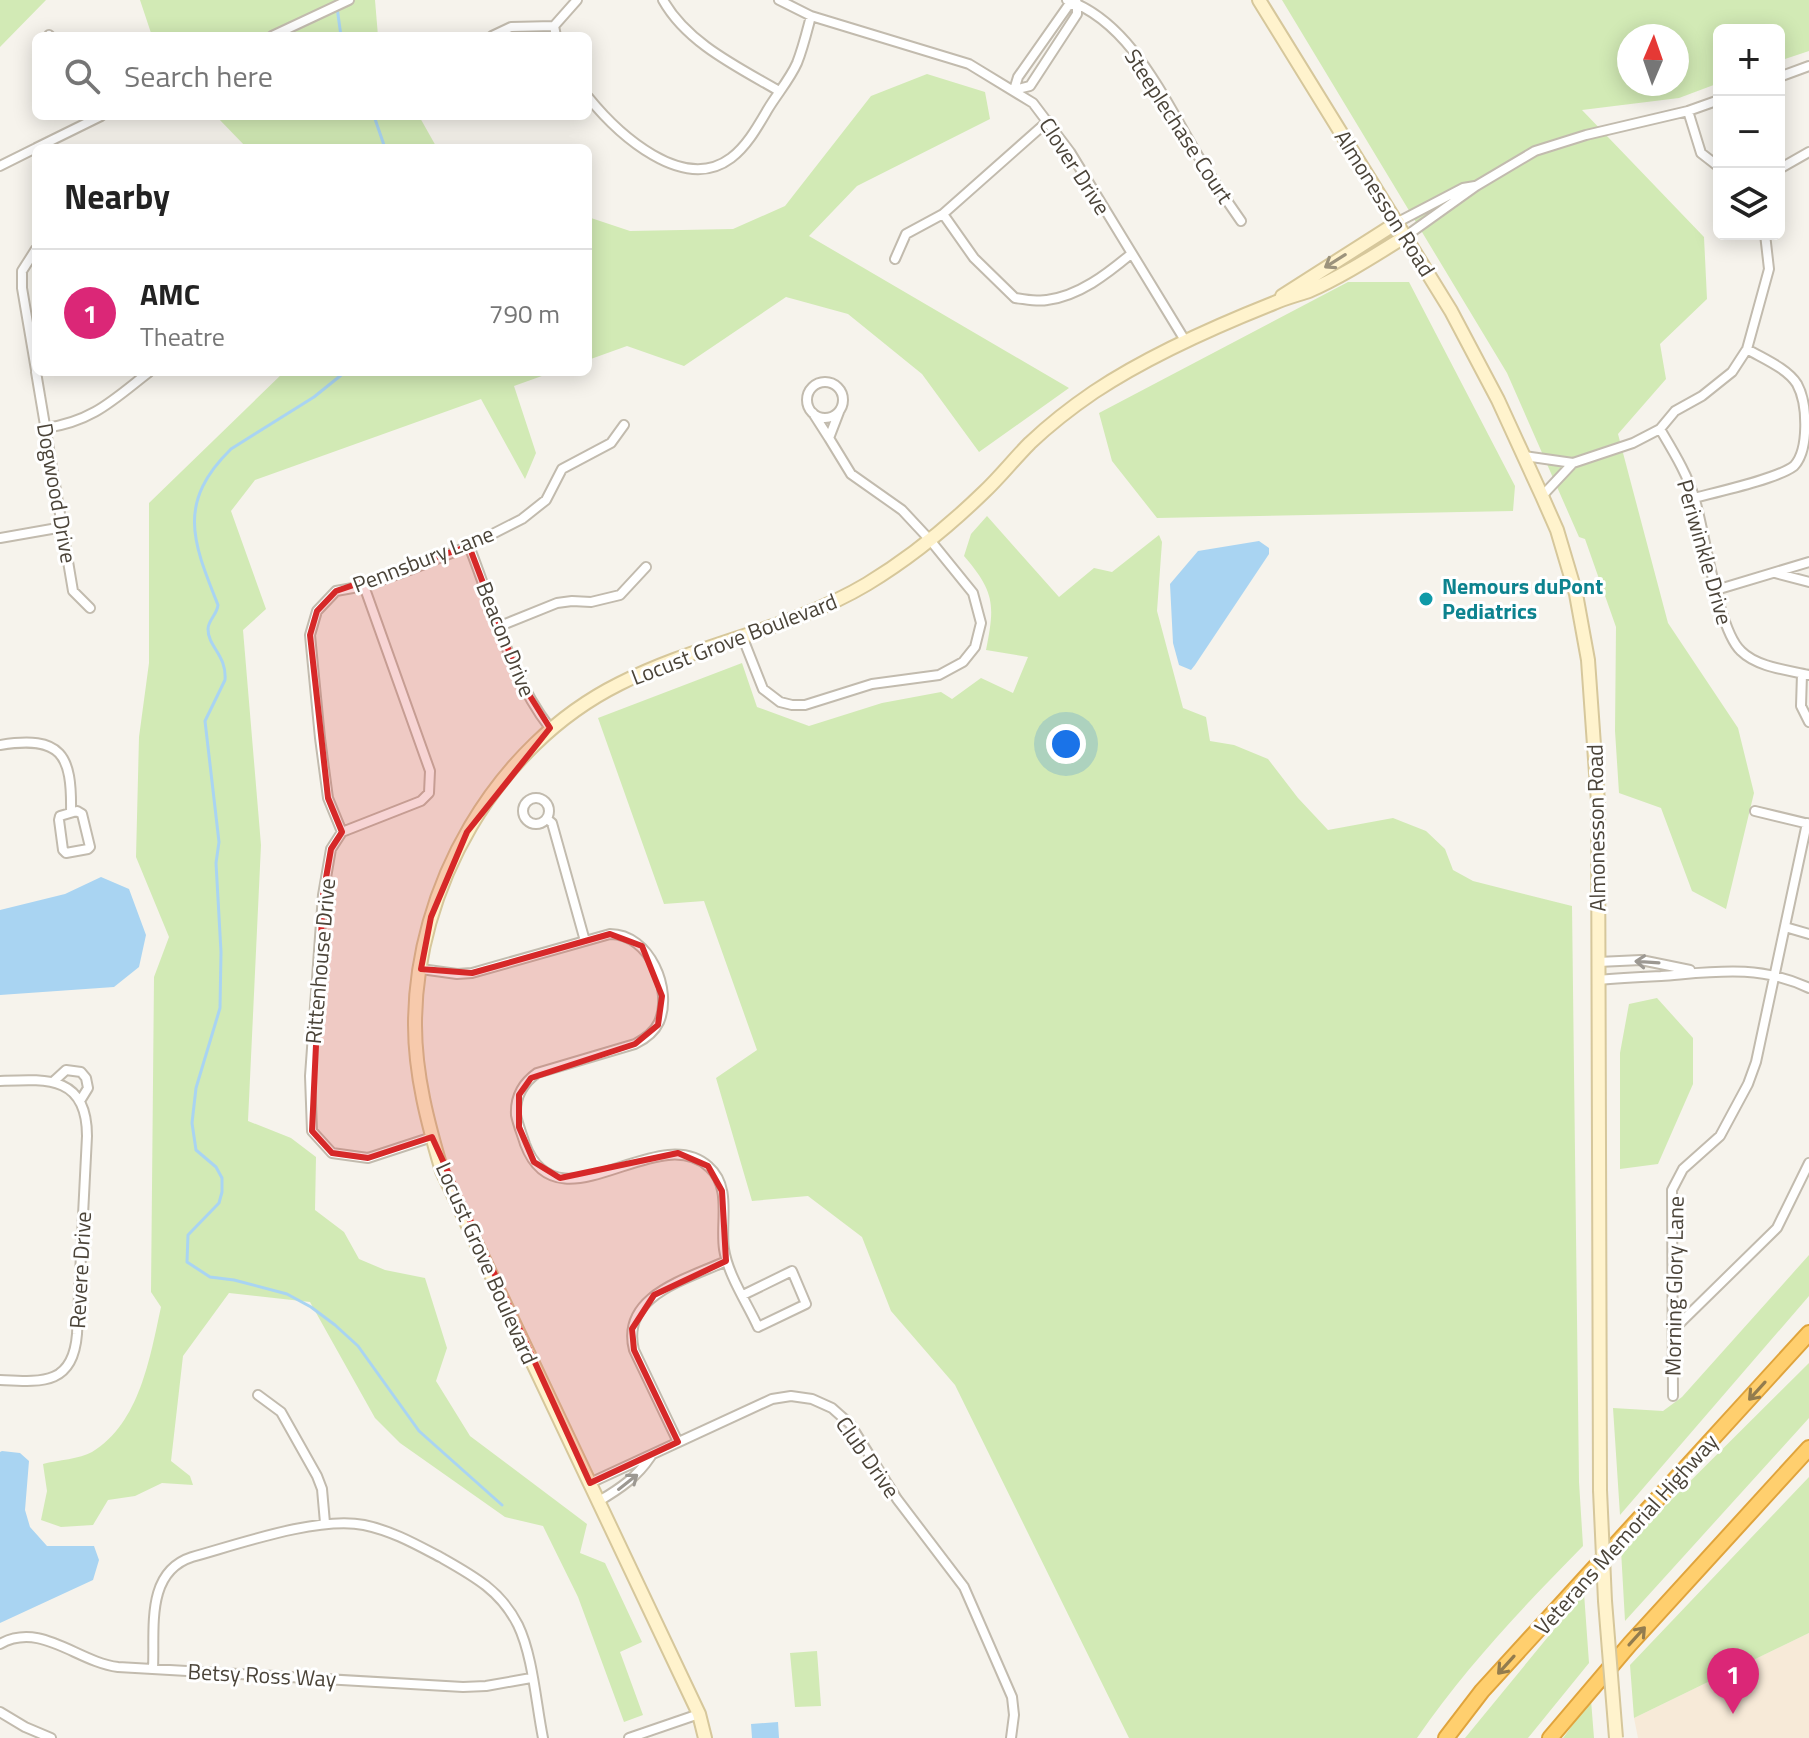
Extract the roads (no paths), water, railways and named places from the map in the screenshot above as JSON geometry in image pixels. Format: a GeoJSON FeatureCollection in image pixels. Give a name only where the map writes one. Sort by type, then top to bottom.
{"type":"FeatureCollection","features":[{"type":"Feature","properties":{"kind":"highway","name":"Veterans Memorial Highway"},"geometry":{"type":"LineString","coordinates":[[1446,1738],[1482,1691],[1809,1333]]}},
{"type":"Feature","properties":{"kind":"highway"},"geometry":{"type":"LineString","coordinates":[[1550,1738],[1630,1644],[1809,1448]]}},
{"type":"Feature","properties":{"kind":"street"},"geometry":{"type":"LineString","coordinates":[[500,32],[511,27],[554,26],[577,0]]}},
{"type":"Feature","properties":{"kind":"street"},"geometry":{"type":"LineString","coordinates":[[663,0],[669,10],[709,49],[779,91]]}},
{"type":"Feature","properties":{"kind":"street","name":"Clover Drive"},"geometry":{"type":"LineString","coordinates":[[779,0],[811,16],[969,64],[1033,103],[1070,152],[1186,342]]}},
{"type":"Feature","properties":{"kind":"street","name":"Almonesson Road"},"geometry":{"type":"LineString","coordinates":[[1259,0],[1451,311],[1524,456],[1569,564],[1588,660],[1598,802],[1600,1490],[1616,1738]]}},
{"type":"Feature","properties":{"kind":"street"},"geometry":{"type":"LineString","coordinates":[[281,32],[346,2]]}},
{"type":"Feature","properties":{"kind":"street"},"geometry":{"type":"LineString","coordinates":[[1072,2],[1077,14],[1030,86],[1014,90],[1018,77],[1072,2]]}},
{"type":"Feature","properties":{"kind":"street","name":"Steeplechase Court"},"geometry":{"type":"LineString","coordinates":[[1072,2],[1120,36],[1142,61],[1241,221]]}},
{"type":"Feature","properties":{"kind":"street"},"geometry":{"type":"LineString","coordinates":[[592,102],[602,115],[661,161],[694,171],[716,166],[732,158],[750,138],[797,64],[811,16]]}},
{"type":"Feature","properties":{"kind":"street"},"geometry":{"type":"LineString","coordinates":[[554,26],[555,32]]}},
{"type":"Feature","properties":{"kind":"street"},"geometry":{"type":"LineString","coordinates":[[1785,75],[1809,66]]}},
{"type":"Feature","properties":{"kind":"street"},"geometry":{"type":"LineString","coordinates":[[1273,303],[1331,280],[1406,236],[1476,186],[1535,151],[1713,102]]}},
{"type":"Feature","properties":{"kind":"street"},"geometry":{"type":"LineString","coordinates":[[1688,111],[1701,153],[1713,162]]}},
{"type":"Feature","properties":{"kind":"street"},"geometry":{"type":"LineString","coordinates":[[43,144],[88,120]]}},
{"type":"Feature","properties":{"kind":"street"},"geometry":{"type":"LineString","coordinates":[[895,259],[906,234],[943,214],[1048,121]]}},
{"type":"Feature","properties":{"kind":"street"},"geometry":{"type":"LineString","coordinates":[[0,166],[32,150]]}},
{"type":"Feature","properties":{"kind":"street"},"geometry":{"type":"LineString","coordinates":[[1781,168],[1809,152]]}},
{"type":"Feature","properties":{"kind":"street"},"geometry":{"type":"LineString","coordinates":[[1273,303],[1304,280],[1398,222],[1463,188],[1476,186]]}},
{"type":"Feature","properties":{"kind":"street"},"geometry":{"type":"LineString","coordinates":[[943,214],[974,258],[1015,298],[1045,301],[1065,296],[1101,278],[1131,254]]}},
{"type":"Feature","properties":{"kind":"street"},"geometry":{"type":"LineString","coordinates":[[1524,456],[1573,463],[1633,443],[1660,429],[1675,411],[1702,396],[1732,372],[1747,349],[1769,269],[1766,240]]}},
{"type":"Feature","properties":{"kind":"street","name":"Dogwood Drive"},"geometry":{"type":"LineString","coordinates":[[32,255],[22,271],[32,347]]}},
{"type":"Feature","properties":{"kind":"street","name":"Locust Grove Boulevard"},"geometry":{"type":"LineString","coordinates":[[705,1738],[699,1714],[442,1171],[422,1098],[415,1024],[431,917],[449,868],[467,832],[499,786],[550,728],[631,677],[839,599],[887,572],[930,540],[985,492],[1031,442],[1064,415],[1126,373],[1273,303]]}},
{"type":"Feature","properties":{"kind":"street"},"geometry":{"type":"LineString","coordinates":[[1694,498],[1756,481],[1795,465],[1808,444],[1806,418],[1797,384],[1783,370],[1747,349]]}},
{"type":"Feature","properties":{"kind":"street","name":"Dogwood Drive"},"geometry":{"type":"LineString","coordinates":[[37,376],[73,591],[90,608]]}},
{"type":"Feature","properties":{"kind":"street"},"geometry":{"type":"LineString","coordinates":[[46,428],[73,424],[93,415],[144,376]]}},
{"type":"Feature","properties":{"kind":"street"},"geometry":{"type":"LineString","coordinates":[[742,636],[763,689],[780,702],[792,705],[805,705],[872,684],[931,678],[963,662],[975,647],[980,632],[980,616],[973,593],[902,510],[851,474],[813,412],[808,403],[809,391],[824,382],[835,384],[843,393],[840,411],[829,438]]}},
{"type":"Feature","properties":{"kind":"street"},"geometry":{"type":"LineString","coordinates":[[813,412],[824,418],[840,411]]}},
{"type":"Feature","properties":{"kind":"street","name":"Pennsbury Lane"},"geometry":{"type":"LineString","coordinates":[[342,832],[328,798],[316,710],[310,635],[317,611],[336,591],[364,586],[469,546],[522,519],[546,500],[562,469],[611,443],[624,425]]}},
{"type":"Feature","properties":{"kind":"street","name":"Periwinkle Drive"},"geometry":{"type":"LineString","coordinates":[[1660,429],[1694,498],[1716,590],[1729,634],[1738,650],[1753,661],[1806,674]]}},
{"type":"Feature","properties":{"kind":"street"},"geometry":{"type":"LineString","coordinates":[[1542,496],[1573,463]]}},
{"type":"Feature","properties":{"kind":"street"},"geometry":{"type":"LineString","coordinates":[[0,538],[63,527]]}},
{"type":"Feature","properties":{"kind":"street","name":"Beacon Drive"},"geometry":{"type":"LineString","coordinates":[[469,546],[531,705],[550,728]]}},
{"type":"Feature","properties":{"kind":"street"},"geometry":{"type":"LineString","coordinates":[[1716,590],[1809,562]]}},
{"type":"Feature","properties":{"kind":"street"},"geometry":{"type":"LineString","coordinates":[[500,626],[557,603],[591,602],[620,595],[646,567]]}},
{"type":"Feature","properties":{"kind":"street"},"geometry":{"type":"LineString","coordinates":[[1774,573],[1809,582]]}},
{"type":"Feature","properties":{"kind":"street"},"geometry":{"type":"LineString","coordinates":[[342,832],[421,801],[429,793],[430,771],[364,586]]}},
{"type":"Feature","properties":{"kind":"street"},"geometry":{"type":"LineString","coordinates":[[1806,674],[1801,706],[1809,722]]}},
{"type":"Feature","properties":{"kind":"street"},"geometry":{"type":"LineString","coordinates":[[0,745],[38,743],[54,749],[67,762],[72,779],[71,812]]}},
{"type":"Feature","properties":{"kind":"street"},"geometry":{"type":"LineString","coordinates":[[1755,811],[1808,824]]}},
{"type":"Feature","properties":{"kind":"street"},"geometry":{"type":"LineString","coordinates":[[71,812],[82,814],[90,842],[88,849],[71,853],[63,850],[59,820],[60,816],[71,812]]}},
{"type":"Feature","properties":{"kind":"street"},"geometry":{"type":"LineString","coordinates":[[547,819],[552,823],[585,941]]}},
{"type":"Feature","properties":{"kind":"street","name":"Morning Glory Lane"},"geometry":{"type":"LineString","coordinates":[[1673,1396],[1672,1190],[1683,1169],[1720,1136],[1748,1084],[1756,1062],[1808,824]]}},
{"type":"Feature","properties":{"kind":"street","name":"Rittenhouse Drive"},"geometry":{"type":"LineString","coordinates":[[342,832],[331,849],[323,895],[310,1076],[312,1131],[332,1153],[368,1158],[432,1137]]}},
{"type":"Feature","properties":{"kind":"street"},"geometry":{"type":"LineString","coordinates":[[1785,927],[1809,934]]}},
{"type":"Feature","properties":{"kind":"street"},"geometry":{"type":"LineString","coordinates":[[421,969],[472,973],[602,935],[621,935],[642,946],[654,965],[662,996],[660,1017],[652,1033],[635,1044],[537,1073],[525,1083],[516,1110],[528,1150],[540,1168],[552,1176],[580,1179],[667,1154],[685,1154],[699,1159],[713,1171],[720,1183],[726,1261],[758,1327],[806,1304],[792,1271],[743,1295]]}},
{"type":"Feature","properties":{"kind":"street"},"geometry":{"type":"LineString","coordinates":[[1598,962],[1641,960],[1695,971]]}},
{"type":"Feature","properties":{"kind":"street"},"geometry":{"type":"LineString","coordinates":[[1598,980],[1695,971],[1736,971],[1774,975],[1809,988]]}},
{"type":"Feature","properties":{"kind":"street","name":"Revere Drive"},"geometry":{"type":"LineString","coordinates":[[0,1081],[54,1081],[66,1070],[81,1072],[88,1088],[80,1101],[86,1118],[87,1136],[76,1347],[70,1361],[52,1379],[29,1383],[0,1380]]}},
{"type":"Feature","properties":{"kind":"street"},"geometry":{"type":"LineString","coordinates":[[54,1081],[68,1088],[80,1101]]}},
{"type":"Feature","properties":{"kind":"street"},"geometry":{"type":"LineString","coordinates":[[1673,1330],[1777,1228],[1809,1163]]}},
{"type":"Feature","properties":{"kind":"street"},"geometry":{"type":"LineString","coordinates":[[678,1442],[634,1350],[635,1317],[654,1295],[726,1261]]}},
{"type":"Feature","properties":{"kind":"street"},"geometry":{"type":"LineString","coordinates":[[258,1395],[281,1412],[317,1476],[322,1489],[325,1523]]}},
{"type":"Feature","properties":{"kind":"street","name":"Club Drive"},"geometry":{"type":"LineString","coordinates":[[590,1483],[758,1404],[783,1396],[812,1399],[838,1412],[858,1435],[897,1499],[964,1587],[1012,1697],[1014,1715],[1011,1738]]}},
{"type":"Feature","properties":{"kind":"street"},"geometry":{"type":"LineString","coordinates":[[599,1501],[626,1485],[640,1473],[652,1456]]}},
{"type":"Feature","properties":{"kind":"street"},"geometry":{"type":"LineString","coordinates":[[153,1669],[158,1591],[163,1578],[175,1565],[192,1557],[325,1523],[361,1524],[393,1533],[481,1580],[498,1596],[519,1628],[543,1738]]}},
{"type":"Feature","properties":{"kind":"street","name":"Betsy Ross Way"},"geometry":{"type":"LineString","coordinates":[[0,1644],[17,1637],[34,1636],[99,1663],[153,1669],[471,1687],[531,1678]]}},
{"type":"Feature","properties":{"kind":"street"},"geometry":{"type":"LineString","coordinates":[[0,1712],[51,1738]]}},
{"type":"Feature","properties":{"kind":"street"},"geometry":{"type":"LineString","coordinates":[[629,1738],[699,1714]]}},
{"type":"Feature","properties":{"kind":"water"},"geometry":{"type":"Polygon","coordinates":[[[1259,541],[1269,548],[1269,554],[1191,670],[1179,665],[1173,643],[1170,584],[1198,551],[1259,541]]]}},
{"type":"Feature","properties":{"kind":"water"},"geometry":{"type":"Polygon","coordinates":[[[101,877],[129,889],[146,935],[139,967],[114,987],[0,995],[0,910],[65,894],[101,877]]]}},
{"type":"Feature","properties":{"kind":"water"},"geometry":{"type":"Polygon","coordinates":[[[0,1452],[20,1453],[29,1461],[25,1510],[30,1527],[47,1546],[94,1546],[99,1560],[93,1580],[0,1623],[0,1452]]]}},
{"type":"Feature","properties":{"kind":"water"},"geometry":{"type":"Polygon","coordinates":[[[778,1722],[779,1738],[752,1738],[751,1724],[778,1722]]]}},
{"type":"Feature","properties":{"kind":"waterway"},"geometry":{"type":"LineString","coordinates":[[336,0],[340,32]]}},
{"type":"Feature","properties":{"kind":"waterway"},"geometry":{"type":"LineString","coordinates":[[375,120],[384,144]]}},
{"type":"Feature","properties":{"kind":"waterway"},"geometry":{"type":"LineString","coordinates":[[340,376],[314,397],[231,449],[202,487],[196,505],[194,524],[197,542],[218,605],[208,626],[209,635],[223,664],[225,680],[205,721],[219,842],[216,863],[221,952],[220,1008],[196,1088],[192,1123],[196,1150],[216,1167],[222,1178],[222,1192],[219,1203],[188,1235],[187,1262],[210,1277],[287,1294],[335,1325],[358,1346],[419,1431],[502,1505]]}},
{"type":"Feature","properties":{"kind":"place","name":"Nemours duPont Pediatrics"},"geometry":{"type":"Point","coordinates":[1426,599]}},
{"type":"Feature","properties":{"kind":"place","name":"AMC"},"geometry":{"type":"Point","coordinates":[1733,1714]}}]}
